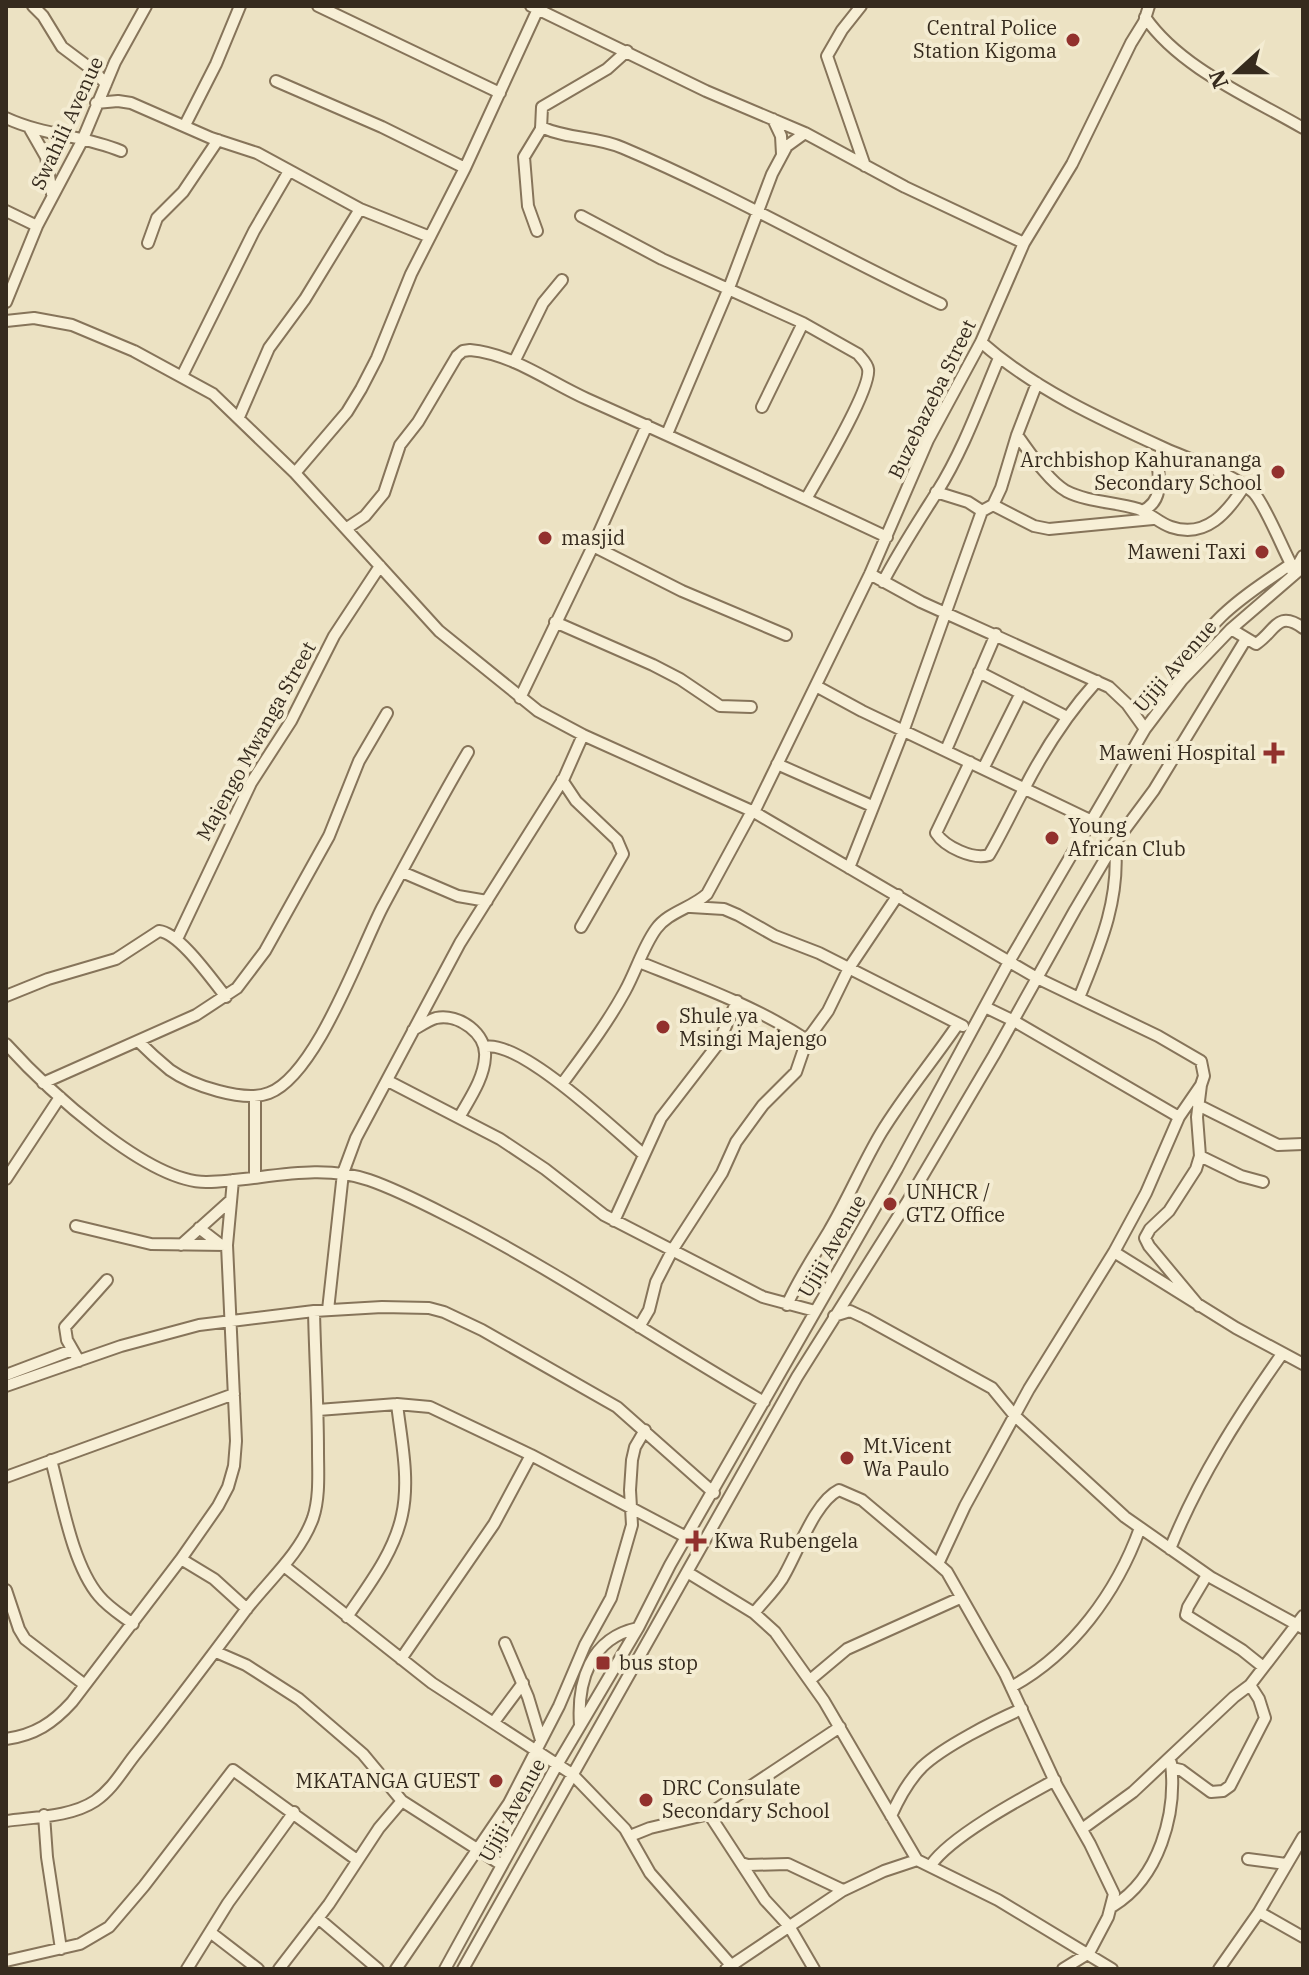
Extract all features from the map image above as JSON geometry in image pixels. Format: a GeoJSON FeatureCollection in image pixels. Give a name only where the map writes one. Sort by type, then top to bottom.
{"type":"FeatureCollection","features":[{"type":"Feature","properties":{"kind":"street"},"geometry":{"type":"LineString","coordinates":[[33,6],[62,47],[106,84]]}},
{"type":"Feature","properties":{"kind":"street","name":"Swahili Avenue"},"geometry":{"type":"LineString","coordinates":[[6,302],[37,226],[82,141],[96,103],[146,6]]}},
{"type":"Feature","properties":{"kind":"street"},"geometry":{"type":"LineString","coordinates":[[185,125],[216,64],[240,6]]}},
{"type":"Feature","properties":{"kind":"street"},"geometry":{"type":"LineString","coordinates":[[318,6],[500,93]]}},
{"type":"Feature","properties":{"kind":"street"},"geometry":{"type":"LineString","coordinates":[[861,6],[827,56],[865,166]]}},
{"type":"Feature","properties":{"kind":"street"},"geometry":{"type":"LineString","coordinates":[[295,473],[355,400],[377,358],[411,274],[500,93],[534,7],[706,91],[805,133],[865,166],[1024,243]]}},
{"type":"Feature","properties":{"kind":"street"},"geometry":{"type":"LineString","coordinates":[[1147,12],[1165,42],[1194,66],[1303,128]]}},
{"type":"Feature","properties":{"kind":"street","name":"Buzebazeba Street"},"geometry":{"type":"LineString","coordinates":[[562,1084],[597,1037],[655,929],[664,920],[707,894],[752,813],[870,574],[928,440],[981,342],[1024,243],[1072,164],[1147,12]]}},
{"type":"Feature","properties":{"kind":"street"},"geometry":{"type":"LineString","coordinates":[[537,231],[528,206],[524,157],[541,127],[540,113],[546,103],[607,69],[627,51]]}},
{"type":"Feature","properties":{"kind":"street"},"geometry":{"type":"LineString","coordinates":[[276,81],[382,127],[465,168]]}},
{"type":"Feature","properties":{"kind":"street"},"geometry":{"type":"LineString","coordinates":[[96,103],[131,103],[249,150],[360,209],[430,237]]}},
{"type":"Feature","properties":{"kind":"street"},"geometry":{"type":"LineString","coordinates":[[6,118],[30,129],[104,144],[121,151]]}},
{"type":"Feature","properties":{"kind":"street"},"geometry":{"type":"LineString","coordinates":[[773,119],[781,136],[782,154]]}},
{"type":"Feature","properties":{"kind":"street"},"geometry":{"type":"LineString","coordinates":[[541,127],[561,136],[620,146],[758,211],[941,304]]}},
{"type":"Feature","properties":{"kind":"street"},"geometry":{"type":"LineString","coordinates":[[30,129],[46,157],[52,196]]}},
{"type":"Feature","properties":{"kind":"street"},"geometry":{"type":"LineString","coordinates":[[667,434],[782,154],[787,146],[805,133]]}},
{"type":"Feature","properties":{"kind":"street"},"geometry":{"type":"LineString","coordinates":[[148,243],[157,218],[183,192],[218,140]]}},
{"type":"Feature","properties":{"kind":"street"},"geometry":{"type":"LineString","coordinates":[[182,376],[254,231],[289,171]]}},
{"type":"Feature","properties":{"kind":"street"},"geometry":{"type":"LineString","coordinates":[[239,417],[276,337],[305,299],[360,209]]}},
{"type":"Feature","properties":{"kind":"street"},"geometry":{"type":"LineString","coordinates":[[6,211],[37,226]]}},
{"type":"Feature","properties":{"kind":"street"},"geometry":{"type":"LineString","coordinates":[[581,216],[662,259],[803,323],[858,354],[868,369],[865,385],[806,499]]}},
{"type":"Feature","properties":{"kind":"street"},"geometry":{"type":"LineString","coordinates":[[514,362],[543,303],[562,280]]}},
{"type":"Feature","properties":{"kind":"street"},"geometry":{"type":"LineString","coordinates":[[6,321],[34,318],[72,325],[120,345],[213,394],[295,473],[439,631],[520,698],[583,735],[752,813],[1037,978],[1194,1055],[1204,1068],[1198,1105],[1200,1156],[1183,1191],[1145,1238],[1199,1306]]}},
{"type":"Feature","properties":{"kind":"street"},"geometry":{"type":"LineString","coordinates":[[762,407],[803,323]]}},
{"type":"Feature","properties":{"kind":"street"},"geometry":{"type":"LineString","coordinates":[[981,342],[1037,383],[1160,446],[1245,485],[1258,499],[1292,569],[1223,612],[1201,639],[1182,680]]}},
{"type":"Feature","properties":{"kind":"street"},"geometry":{"type":"LineString","coordinates":[[347,528],[365,516],[384,493],[400,445],[418,422],[457,356],[470,350],[514,362],[585,398],[887,537]]}},
{"type":"Feature","properties":{"kind":"street"},"geometry":{"type":"LineString","coordinates":[[883,582],[963,442],[999,358]]}},
{"type":"Feature","properties":{"kind":"street"},"geometry":{"type":"LineString","coordinates":[[849,868],[904,729],[982,511],[993,505],[1001,488],[1037,383]]}},
{"type":"Feature","properties":{"kind":"street"},"geometry":{"type":"LineString","coordinates":[[520,698],[647,425]]}},
{"type":"Feature","properties":{"kind":"street"},"geometry":{"type":"LineString","coordinates":[[1017,435],[1064,489],[1142,511],[1182,530],[1202,528],[1224,514],[1245,485]]}},
{"type":"Feature","properties":{"kind":"street"},"geometry":{"type":"LineString","coordinates":[[1142,511],[1152,506],[1157,497],[1160,481],[1157,461]]}},
{"type":"Feature","properties":{"kind":"street"},"geometry":{"type":"LineString","coordinates":[[936,492],[968,502],[982,511]]}},
{"type":"Feature","properties":{"kind":"street"},"geometry":{"type":"LineString","coordinates":[[993,505],[1026,522],[1049,529],[1157,519]]}},
{"type":"Feature","properties":{"kind":"street"},"geometry":{"type":"LineString","coordinates":[[593,546],[682,591],[786,635]]}},
{"type":"Feature","properties":{"kind":"street","name":"Ujiji Avenue"},"geometry":{"type":"LineString","coordinates":[[445,1969],[557,1765],[638,1628],[670,1565],[897,1169],[1010,960],[1145,729],[1182,680],[1303,556]]}},
{"type":"Feature","properties":{"kind":"street","name":"Majengo Mwanga Street"},"geometry":{"type":"LineString","coordinates":[[177,939],[251,783],[291,721],[334,636],[380,566]]}},
{"type":"Feature","properties":{"kind":"street","name":"Ujiji Avenue"},"geometry":{"type":"LineString","coordinates":[[1292,569],[1303,567]]}},
{"type":"Feature","properties":{"kind":"street"},"geometry":{"type":"LineString","coordinates":[[870,574],[1097,681],[1117,694],[1145,729]]}},
{"type":"Feature","properties":{"kind":"street"},"geometry":{"type":"LineString","coordinates":[[555,622],[653,665],[720,706],[751,707]]}},
{"type":"Feature","properties":{"kind":"street"},"geometry":{"type":"LineString","coordinates":[[1231,629],[1253,644],[1259,644],[1280,622],[1300,622]]}},
{"type":"Feature","properties":{"kind":"street"},"geometry":{"type":"LineString","coordinates":[[946,750],[996,634]]}},
{"type":"Feature","properties":{"kind":"street"},"geometry":{"type":"LineString","coordinates":[[463,1969],[797,1377],[906,1204],[1114,844],[1155,788],[1246,639]]}},
{"type":"Feature","properties":{"kind":"street"},"geometry":{"type":"LineString","coordinates":[[979,672],[1067,717]]}},
{"type":"Feature","properties":{"kind":"street"},"geometry":{"type":"LineString","coordinates":[[970,762],[936,828],[938,837],[950,846],[980,857],[989,855],[1024,787],[1067,717],[1097,681]]}},
{"type":"Feature","properties":{"kind":"street"},"geometry":{"type":"LineString","coordinates":[[816,686],[1090,820]]}},
{"type":"Feature","properties":{"kind":"street"},"geometry":{"type":"LineString","coordinates":[[984,767],[1021,693]]}},
{"type":"Feature","properties":{"kind":"street"},"geometry":{"type":"LineString","coordinates":[[43,1083],[196,1015],[226,997],[250,973],[329,836],[359,761],[387,713]]}},
{"type":"Feature","properties":{"kind":"street"},"geometry":{"type":"LineString","coordinates":[[328,1310],[343,1173],[356,1138],[460,943],[562,780],[583,735]]}},
{"type":"Feature","properties":{"kind":"street"},"geometry":{"type":"LineString","coordinates":[[138,1041],[171,1071],[220,1091],[255,1097],[281,1086],[310,1052],[402,872],[468,752]]}},
{"type":"Feature","properties":{"kind":"street"},"geometry":{"type":"LineString","coordinates":[[777,764],[872,806]]}},
{"type":"Feature","properties":{"kind":"street"},"geometry":{"type":"LineString","coordinates":[[562,780],[576,801],[617,840],[623,854],[581,927]]}},
{"type":"Feature","properties":{"kind":"street"},"geometry":{"type":"LineString","coordinates":[[1079,998],[1109,921],[1116,876],[1114,844]]}},
{"type":"Feature","properties":{"kind":"street"},"geometry":{"type":"LineString","coordinates":[[402,872],[458,896],[487,901]]}},
{"type":"Feature","properties":{"kind":"street"},"geometry":{"type":"LineString","coordinates":[[639,1327],[673,1249],[722,1173],[736,1142],[763,1105],[796,1072],[807,1040],[828,1011],[849,968],[898,895]]}},
{"type":"Feature","properties":{"kind":"street"},"geometry":{"type":"LineString","coordinates":[[689,907],[724,909],[738,915],[775,936],[849,968],[971,1030]]}},
{"type":"Feature","properties":{"kind":"street"},"geometry":{"type":"LineString","coordinates":[[6,996],[48,979],[116,959],[159,931],[177,939],[226,997]]}},
{"type":"Feature","properties":{"kind":"street"},"geometry":{"type":"LineString","coordinates":[[639,962],[737,1001],[807,1040]]}},
{"type":"Feature","properties":{"kind":"street"},"geometry":{"type":"LineString","coordinates":[[614,1221],[661,1118],[718,1044],[737,1001]]}},
{"type":"Feature","properties":{"kind":"street"},"geometry":{"type":"LineString","coordinates":[[985,1007],[1179,1117]]}},
{"type":"Feature","properties":{"kind":"street"},"geometry":{"type":"LineString","coordinates":[[413,1030],[437,1018],[451,1019],[473,1030],[485,1047],[484,1066],[460,1116]]}},
{"type":"Feature","properties":{"kind":"street"},"geometry":{"type":"LineString","coordinates":[[787,1305],[800,1275],[831,1229],[904,1096],[958,1024]]}},
{"type":"Feature","properties":{"kind":"street"},"geometry":{"type":"LineString","coordinates":[[6,1044],[60,1097],[145,1161],[175,1176],[203,1182],[255,1176],[343,1173],[394,1191],[483,1234],[764,1402]]}},
{"type":"Feature","properties":{"kind":"street"},"geometry":{"type":"LineString","coordinates":[[485,1047],[501,1046],[562,1084],[643,1154]]}},
{"type":"Feature","properties":{"kind":"street"},"geometry":{"type":"LineString","coordinates":[[388,1081],[460,1116],[529,1157],[614,1221],[737,1284],[787,1305],[815,1311]]}},
{"type":"Feature","properties":{"kind":"street"},"geometry":{"type":"LineString","coordinates":[[938,1564],[965,1506],[1055,1345],[1114,1252],[1146,1193],[1179,1117],[1201,1085]]}},
{"type":"Feature","properties":{"kind":"street"},"geometry":{"type":"LineString","coordinates":[[6,1179],[60,1097]]}},
{"type":"Feature","properties":{"kind":"street"},"geometry":{"type":"LineString","coordinates":[[255,1097],[255,1176]]}},
{"type":"Feature","properties":{"kind":"street"},"geometry":{"type":"LineString","coordinates":[[1198,1105],[1278,1145],[1303,1144]]}},
{"type":"Feature","properties":{"kind":"street"},"geometry":{"type":"LineString","coordinates":[[1200,1156],[1241,1176],[1263,1182]]}},
{"type":"Feature","properties":{"kind":"street"},"geometry":{"type":"LineString","coordinates":[[6,1739],[38,1731],[55,1720],[133,1624],[218,1506],[228,1487],[234,1466],[234,1394],[232,1320],[224,1245],[233,1180]]}},
{"type":"Feature","properties":{"kind":"street"},"geometry":{"type":"LineString","coordinates":[[181,1245],[231,1200]]}},
{"type":"Feature","properties":{"kind":"street"},"geometry":{"type":"LineString","coordinates":[[76,1226],[151,1244],[224,1245]]}},
{"type":"Feature","properties":{"kind":"street"},"geometry":{"type":"LineString","coordinates":[[199,1228],[224,1245]]}},
{"type":"Feature","properties":{"kind":"street"},"geometry":{"type":"LineString","coordinates":[[1114,1252],[1199,1306],[1303,1364]]}},
{"type":"Feature","properties":{"kind":"street"},"geometry":{"type":"LineString","coordinates":[[79,1361],[65,1327],[107,1280]]}},
{"type":"Feature","properties":{"kind":"street"},"geometry":{"type":"LineString","coordinates":[[6,1386],[172,1331],[232,1320],[314,1311],[400,1307],[444,1312],[482,1330],[617,1407],[714,1493]]}},
{"type":"Feature","properties":{"kind":"street"},"geometry":{"type":"LineString","coordinates":[[6,1821],[70,1811],[92,1803],[113,1787],[130,1760],[284,1566],[313,1518],[318,1472],[314,1311]]}},
{"type":"Feature","properties":{"kind":"street"},"geometry":{"type":"LineString","coordinates":[[834,1317],[850,1311],[992,1388],[1015,1416],[1125,1517],[1207,1575],[1301,1623],[1262,1666],[1250,1685],[1234,1697],[1171,1763],[1082,1829]]}},
{"type":"Feature","properties":{"kind":"street"},"geometry":{"type":"LineString","coordinates":[[6,1375],[72,1350]]}},
{"type":"Feature","properties":{"kind":"street"},"geometry":{"type":"LineString","coordinates":[[1170,1549],[1183,1516],[1224,1439],[1282,1354]]}},
{"type":"Feature","properties":{"kind":"street"},"geometry":{"type":"LineString","coordinates":[[6,1477],[234,1394]]}},
{"type":"Feature","properties":{"kind":"street"},"geometry":{"type":"LineString","coordinates":[[318,1410],[397,1404],[430,1407],[531,1455],[688,1538]]}},
{"type":"Feature","properties":{"kind":"street"},"geometry":{"type":"LineString","coordinates":[[347,1617],[385,1558],[403,1513],[404,1467],[397,1404]]}},
{"type":"Feature","properties":{"kind":"street"},"geometry":{"type":"LineString","coordinates":[[396,1969],[480,1850],[509,1803],[611,1598],[632,1525],[632,1460],[635,1447],[645,1430]]}},
{"type":"Feature","properties":{"kind":"street"},"geometry":{"type":"LineString","coordinates":[[401,1659],[494,1524],[531,1455]]}},
{"type":"Feature","properties":{"kind":"street"},"geometry":{"type":"LineString","coordinates":[[51,1460],[71,1533],[89,1581],[113,1611],[133,1624]]}},
{"type":"Feature","properties":{"kind":"street"},"geometry":{"type":"LineString","coordinates":[[754,1613],[781,1580],[818,1514],[834,1492],[839,1490],[862,1500],[947,1572],[1011,1687],[1114,1894],[1113,1906],[1089,1953],[1063,1969]]}},
{"type":"Feature","properties":{"kind":"street"},"geometry":{"type":"LineString","coordinates":[[1011,1687],[1036,1674],[1080,1629],[1121,1573],[1140,1528]]}},
{"type":"Feature","properties":{"kind":"street"},"geometry":{"type":"LineString","coordinates":[[181,1559],[214,1579],[247,1609]]}},
{"type":"Feature","properties":{"kind":"street"},"geometry":{"type":"LineString","coordinates":[[284,1566],[449,1695],[538,1745],[557,1765],[572,1774],[630,1836],[650,1873],[729,1967],[843,1890],[917,1860],[1089,1953],[1112,1969]]}},
{"type":"Feature","properties":{"kind":"street"},"geometry":{"type":"LineString","coordinates":[[687,1572],[754,1613],[775,1632],[840,1727],[917,1860]]}},
{"type":"Feature","properties":{"kind":"street"},"geometry":{"type":"LineString","coordinates":[[1207,1575],[1186,1615],[1262,1666]]}},
{"type":"Feature","properties":{"kind":"street"},"geometry":{"type":"LineString","coordinates":[[6,1590],[25,1639],[85,1685]]}},
{"type":"Feature","properties":{"kind":"street"},"geometry":{"type":"LineString","coordinates":[[810,1680],[847,1649],[960,1598]]}},
{"type":"Feature","properties":{"kind":"street"},"geometry":{"type":"LineString","coordinates":[[580,1727],[579,1696],[587,1667],[614,1639],[627,1630],[638,1628]]}},
{"type":"Feature","properties":{"kind":"street"},"geometry":{"type":"LineString","coordinates":[[505,1643],[523,1683],[538,1745]]}},
{"type":"Feature","properties":{"kind":"street"},"geometry":{"type":"LineString","coordinates":[[216,1652],[246,1665],[299,1699],[363,1754],[402,1801],[502,1865]]}},
{"type":"Feature","properties":{"kind":"street"},"geometry":{"type":"LineString","coordinates":[[494,1722],[523,1683]]}},
{"type":"Feature","properties":{"kind":"street"},"geometry":{"type":"LineString","coordinates":[[1171,1763],[1211,1792],[1223,1791],[1230,1786],[1265,1718],[1259,1699],[1250,1685]]}},
{"type":"Feature","properties":{"kind":"street"},"geometry":{"type":"LineString","coordinates":[[891,1816],[899,1798],[923,1766],[977,1732],[1022,1709]]}},
{"type":"Feature","properties":{"kind":"street"},"geometry":{"type":"LineString","coordinates":[[630,1836],[709,1814],[840,1727]]}},
{"type":"Feature","properties":{"kind":"street"},"geometry":{"type":"LineString","coordinates":[[1113,1906],[1131,1892],[1159,1852],[1165,1832],[1171,1763]]}},
{"type":"Feature","properties":{"kind":"street"},"geometry":{"type":"LineString","coordinates":[[6,1961],[61,1949],[97,1936],[121,1916],[233,1770],[357,1860]]}},
{"type":"Feature","properties":{"kind":"street"},"geometry":{"type":"LineString","coordinates":[[931,1865],[947,1847],[1055,1780]]}},
{"type":"Feature","properties":{"kind":"street"},"geometry":{"type":"LineString","coordinates":[[279,1969],[402,1801]]}},
{"type":"Feature","properties":{"kind":"street"},"geometry":{"type":"LineString","coordinates":[[187,1969],[228,1903],[294,1812]]}},
{"type":"Feature","properties":{"kind":"street"},"geometry":{"type":"LineString","coordinates":[[709,1814],[765,1900],[789,1926],[814,1969]]}},
{"type":"Feature","properties":{"kind":"street"},"geometry":{"type":"LineString","coordinates":[[44,1815],[61,1949]]}},
{"type":"Feature","properties":{"kind":"street"},"geometry":{"type":"LineString","coordinates":[[1219,1969],[1259,1912],[1303,1837]]}},
{"type":"Feature","properties":{"kind":"street"},"geometry":{"type":"LineString","coordinates":[[1248,1859],[1286,1864]]}},
{"type":"Feature","properties":{"kind":"street"},"geometry":{"type":"LineString","coordinates":[[741,1863],[788,1864],[843,1890]]}},
{"type":"Feature","properties":{"kind":"street"},"geometry":{"type":"LineString","coordinates":[[1110,1884],[1131,1892]]}},
{"type":"Feature","properties":{"kind":"street"},"geometry":{"type":"LineString","coordinates":[[1259,1912],[1303,1937]]}},
{"type":"Feature","properties":{"kind":"street"},"geometry":{"type":"LineString","coordinates":[[318,1918],[378,1969]]}},
{"type":"Feature","properties":{"kind":"street"},"geometry":{"type":"LineString","coordinates":[[210,1932],[258,1969]]}},
{"type":"Feature","properties":{"kind":"place","name":"Central Police Station Kigoma"},"geometry":{"type":"Point","coordinates":[1073,40]}},
{"type":"Feature","properties":{"kind":"place","name":"Archbishop Kahurananga Secondary School"},"geometry":{"type":"Point","coordinates":[1278,472]}},
{"type":"Feature","properties":{"kind":"place","name":"masjid"},"geometry":{"type":"Point","coordinates":[545,538]}},
{"type":"Feature","properties":{"kind":"place","name":"Maweni Taxi"},"geometry":{"type":"Point","coordinates":[1262,552]}},
{"type":"Feature","properties":{"kind":"place","name":"Maweni Hospital"},"geometry":{"type":"Point","coordinates":[1274,753]}},
{"type":"Feature","properties":{"kind":"place","name":"Young African Club"},"geometry":{"type":"Point","coordinates":[1052,838]}},
{"type":"Feature","properties":{"kind":"place","name":"Shule ya Msingi Majengo"},"geometry":{"type":"Point","coordinates":[663,1027]}},
{"type":"Feature","properties":{"kind":"place","name":"UNHCR / GTZ Office"},"geometry":{"type":"Point","coordinates":[890,1204]}},
{"type":"Feature","properties":{"kind":"place","name":"Mt.Vicent Wa Paulo"},"geometry":{"type":"Point","coordinates":[847,1458]}},
{"type":"Feature","properties":{"kind":"place","name":"Kwa Rubengela"},"geometry":{"type":"Point","coordinates":[696,1541]}},
{"type":"Feature","properties":{"kind":"place","name":"bus stop"},"geometry":{"type":"Point","coordinates":[603,1663]}},
{"type":"Feature","properties":{"kind":"place","name":"MKATANGA GUEST"},"geometry":{"type":"Point","coordinates":[496,1781]}},
{"type":"Feature","properties":{"kind":"place","name":"DRC Consulate Secondary School"},"geometry":{"type":"Point","coordinates":[646,1800]}}]}
